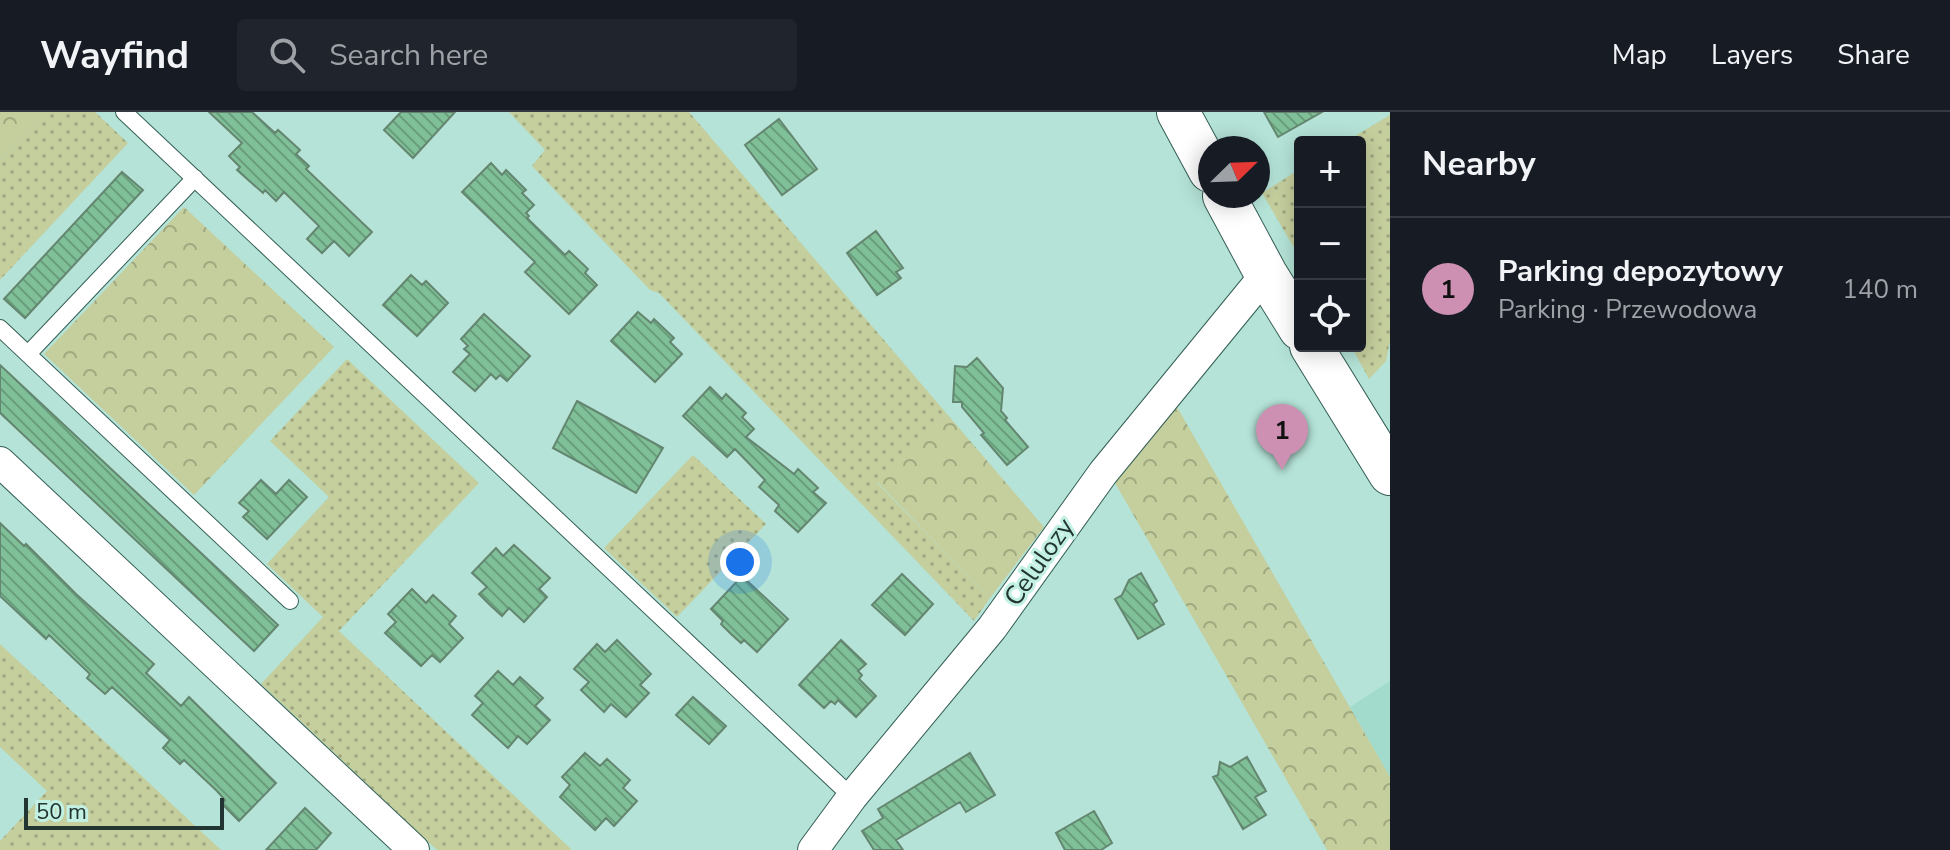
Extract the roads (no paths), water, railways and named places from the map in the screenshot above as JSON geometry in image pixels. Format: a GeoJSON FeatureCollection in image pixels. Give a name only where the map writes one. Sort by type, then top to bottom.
{"type":"FeatureCollection","features":[{"type":"Feature","properties":{"kind":"street"},"geometry":{"type":"LineString","coordinates":[[1178,112],[1198,149]]}},
{"type":"Feature","properties":{"kind":"street"},"geometry":{"type":"LineString","coordinates":[[1230,208],[1294,319]]}},
{"type":"Feature","properties":{"kind":"street","name":"Celulozy"},"geometry":{"type":"LineString","coordinates":[[813,850],[852,797],[992,628],[1103,473],[1266,274]]}},
{"type":"Feature","properties":{"kind":"street"},"geometry":{"type":"LineString","coordinates":[[1315,352],[1390,474]]}},
{"type":"Feature","properties":{"kind":"street"},"geometry":{"type":"LineString","coordinates":[[0,462],[414,850]]}},
{"type":"Feature","properties":{"kind":"lane"},"geometry":{"type":"LineString","coordinates":[[124,112],[852,797]]}},
{"type":"Feature","properties":{"kind":"lane"},"geometry":{"type":"LineString","coordinates":[[28,354],[195,178]]}},
{"type":"Feature","properties":{"kind":"lane"},"geometry":{"type":"LineString","coordinates":[[0,328],[290,601]]}},
{"type":"Feature","properties":{"kind":"place","name":"Parking depozytowy"},"geometry":{"type":"Point","coordinates":[1282,470]}}]}
